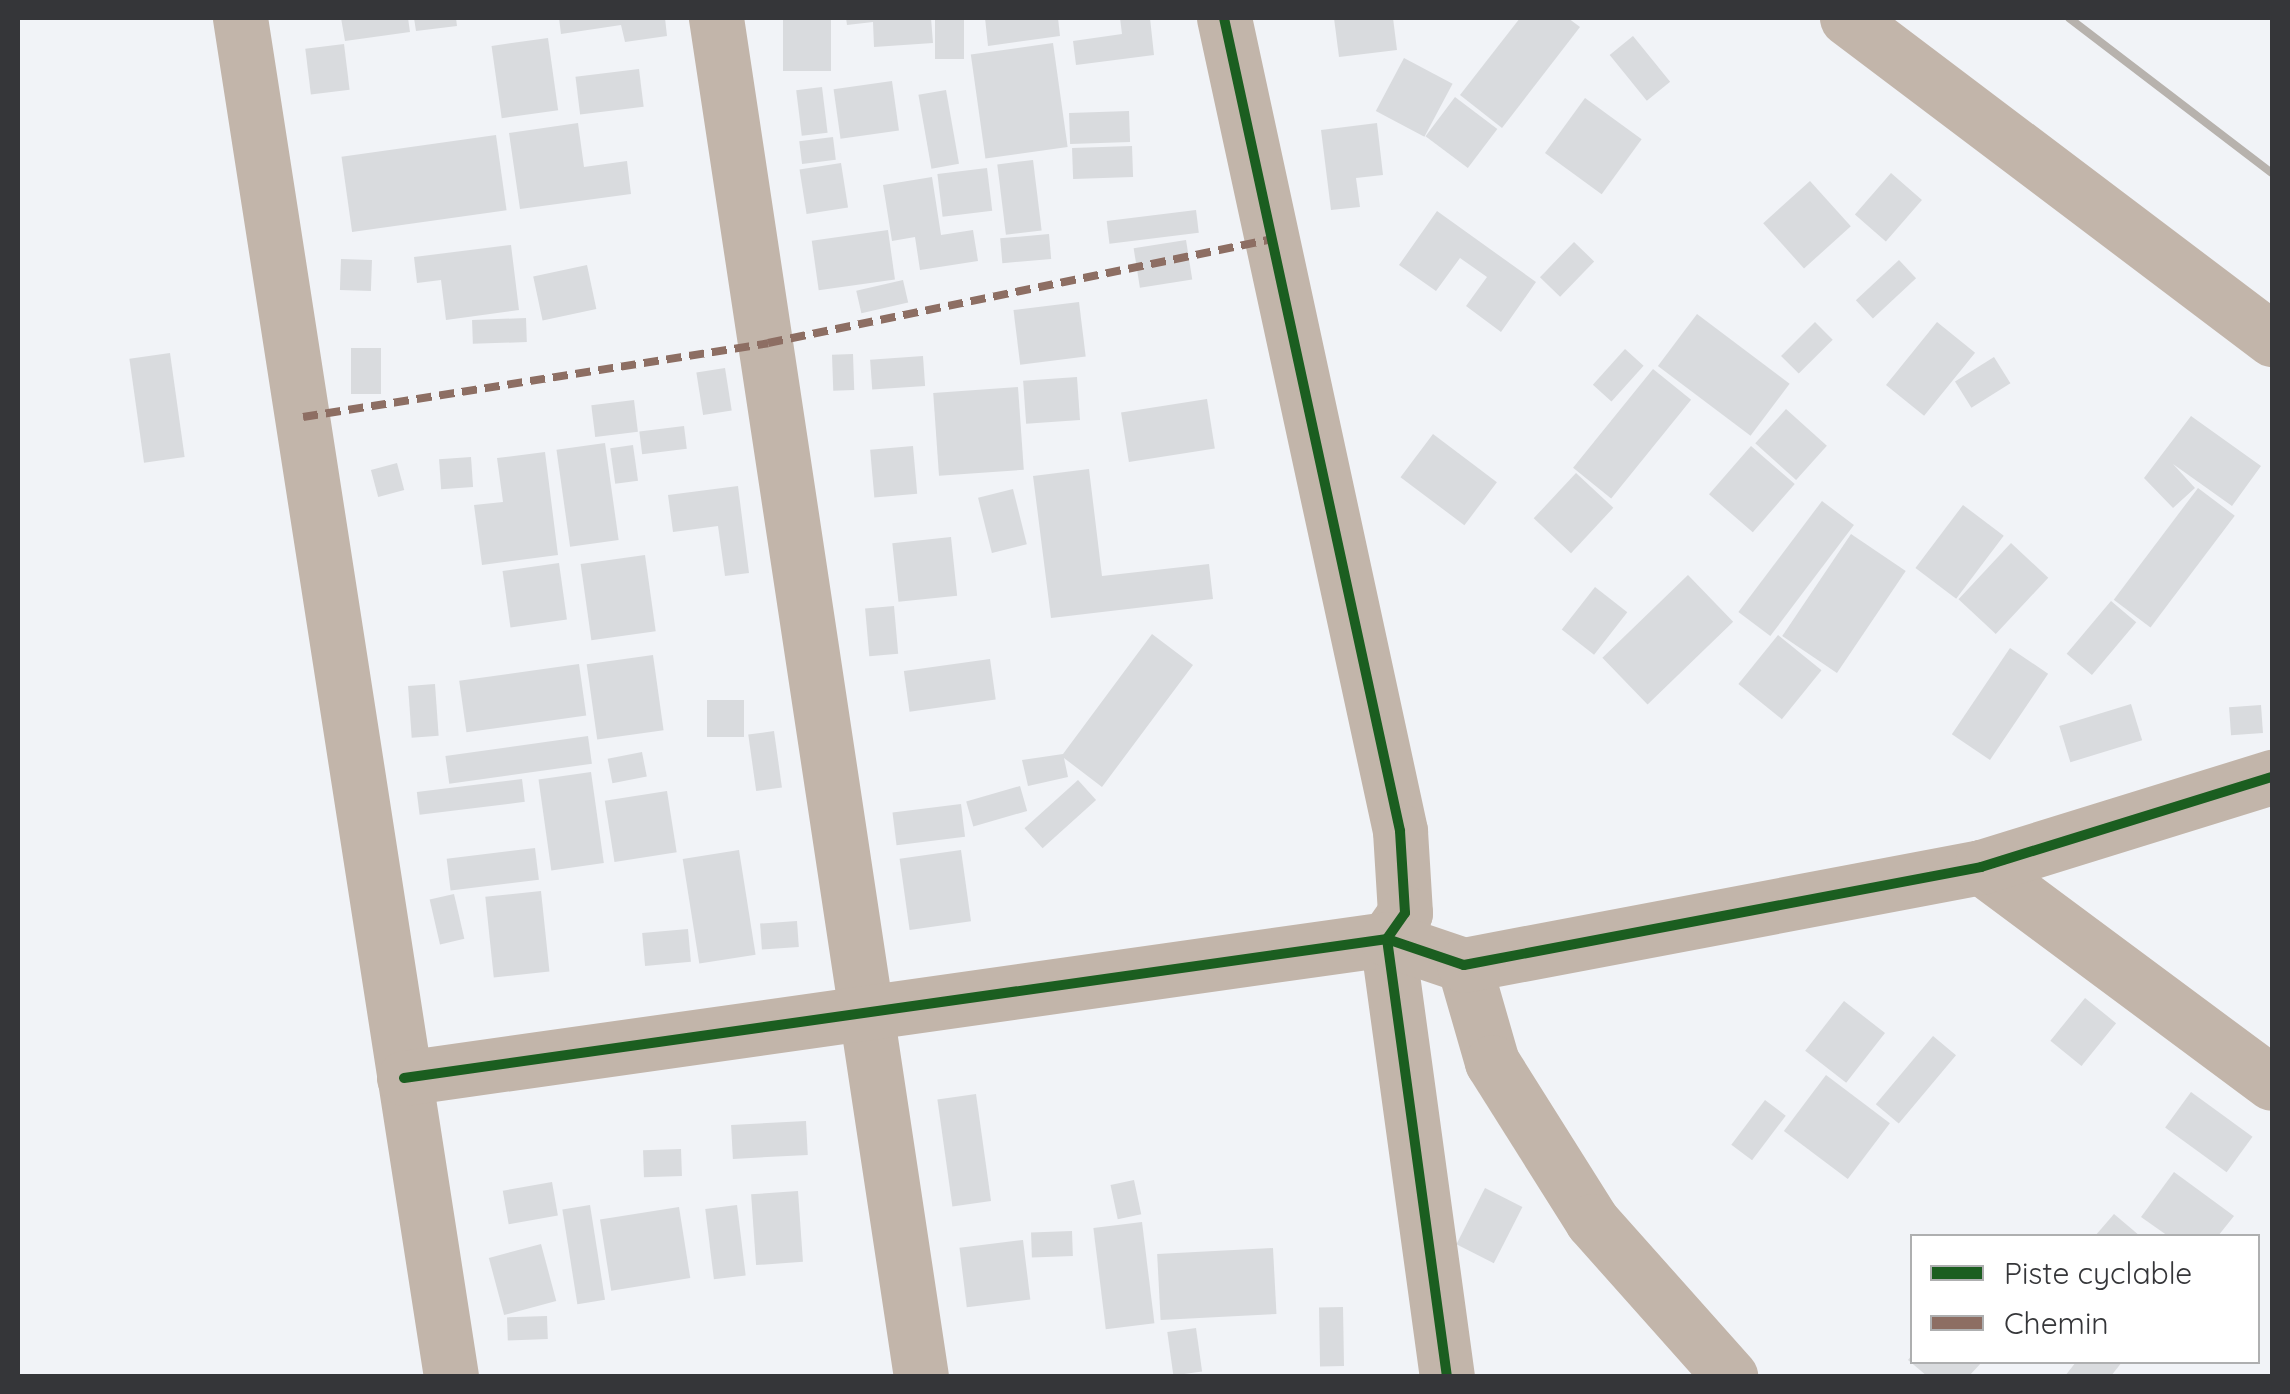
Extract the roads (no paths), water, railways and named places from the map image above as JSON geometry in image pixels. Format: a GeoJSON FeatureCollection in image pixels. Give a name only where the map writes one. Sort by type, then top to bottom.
{"type":"FeatureCollection","features":[{"type":"Feature","properties":{"kind":"street"},"geometry":{"type":"LineString","coordinates":[[240,18],[451,1376]]}},
{"type":"Feature","properties":{"kind":"street"},"geometry":{"type":"LineString","coordinates":[[716,18],[921,1376]]}},
{"type":"Feature","properties":{"kind":"street"},"geometry":{"type":"LineString","coordinates":[[1224,18],[1400,831],[1405,913],[1386,939],[1447,1376]]}},
{"type":"Feature","properties":{"kind":"street"},"geometry":{"type":"LineString","coordinates":[[1847,18],[2272,340]]}},
{"type":"Feature","properties":{"kind":"street"},"geometry":{"type":"LineString","coordinates":[[404,1078],[869,1017],[1386,939],[1464,965],[1981,868],[2272,777]]}},
{"type":"Feature","properties":{"kind":"street"},"geometry":{"type":"LineString","coordinates":[[1981,868],[2272,1084]]}},
{"type":"Feature","properties":{"kind":"street"},"geometry":{"type":"LineString","coordinates":[[1464,965],[1492,1062],[1592,1221],[1730,1376]]}},
{"type":"Feature","properties":{"kind":"railway"},"geometry":{"type":"LineString","coordinates":[[2069,18],[2272,173]]}}]}
